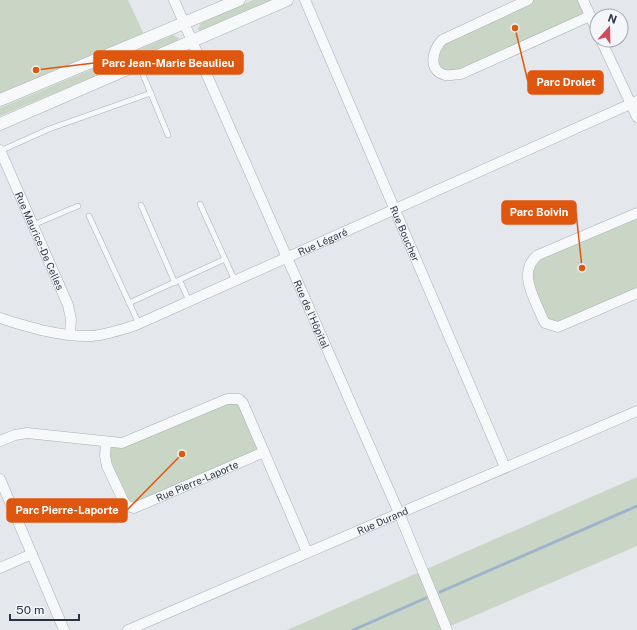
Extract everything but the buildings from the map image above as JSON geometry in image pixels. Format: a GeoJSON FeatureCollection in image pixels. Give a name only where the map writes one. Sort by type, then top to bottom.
{"type":"FeatureCollection","features":[{"type":"Feature","properties":{"kind":"street","name":"Rue de l'Hôpital"},"geometry":{"type":"LineString","coordinates":[[174,0],[399,513],[447,630]]}},
{"type":"Feature","properties":{"kind":"street"},"geometry":{"type":"LineString","coordinates":[[0,100],[239,0]]}},
{"type":"Feature","properties":{"kind":"street"},"geometry":{"type":"LineString","coordinates":[[0,124],[139,66],[287,0]]}},
{"type":"Feature","properties":{"kind":"street","name":"Rue Boucher"},"geometry":{"type":"LineString","coordinates":[[305,0],[505,468]]}},
{"type":"Feature","properties":{"kind":"street"},"geometry":{"type":"LineString","coordinates":[[528,0],[442,40],[436,46],[433,53],[435,67],[439,72],[446,75],[461,74],[589,16]]}},
{"type":"Feature","properties":{"kind":"street"},"geometry":{"type":"LineString","coordinates":[[583,0],[589,14]]}},
{"type":"Feature","properties":{"kind":"street"},"geometry":{"type":"LineString","coordinates":[[605,48],[634,103],[637,117]]}},
{"type":"Feature","properties":{"kind":"street","name":"Rue Légaré"},"geometry":{"type":"LineString","coordinates":[[0,318],[42,331],[90,336],[112,333],[139,324],[634,103]]}},
{"type":"Feature","properties":{"kind":"street","name":"Rue Maurice-De Celles"},"geometry":{"type":"LineString","coordinates":[[0,150],[68,305],[71,319],[70,334]]}},
{"type":"Feature","properties":{"kind":"street"},"geometry":{"type":"LineString","coordinates":[[637,213],[538,255],[532,260],[527,271],[527,278],[542,317],[545,322],[558,327],[637,293]]}},
{"type":"Feature","properties":{"kind":"street"},"geometry":{"type":"LineString","coordinates":[[0,441],[15,435],[27,433],[122,443],[233,398],[239,399],[243,403],[307,552]]}},
{"type":"Feature","properties":{"kind":"street","name":"Rue Durand"},"geometry":{"type":"LineString","coordinates":[[128,630],[637,410]]}},
{"type":"Feature","properties":{"kind":"street","name":"Rue Pierre-Laporte"},"geometry":{"type":"LineString","coordinates":[[106,442],[105,456],[107,466],[123,500],[127,506],[134,508],[264,452]]}},
{"type":"Feature","properties":{"kind":"street"},"geometry":{"type":"LineString","coordinates":[[0,479],[64,630]]}},
{"type":"Feature","properties":{"kind":"street"},"geometry":{"type":"LineString","coordinates":[[0,568],[32,554]]}},
{"type":"Feature","properties":{"kind":"lane"},"geometry":{"type":"LineString","coordinates":[[139,66],[168,135]]}},
{"type":"Feature","properties":{"kind":"lane"},"geometry":{"type":"LineString","coordinates":[[0,150],[50,129],[151,93]]}},
{"type":"Feature","properties":{"kind":"lane"},"geometry":{"type":"LineString","coordinates":[[200,204],[235,280]]}},
{"type":"Feature","properties":{"kind":"lane"},"geometry":{"type":"LineString","coordinates":[[141,205],[178,282],[189,301]]}},
{"type":"Feature","properties":{"kind":"lane"},"geometry":{"type":"LineString","coordinates":[[33,225],[78,206]]}},
{"type":"Feature","properties":{"kind":"lane"},"geometry":{"type":"LineString","coordinates":[[89,216],[139,324]]}},
{"type":"Feature","properties":{"kind":"lane"},"geometry":{"type":"LineString","coordinates":[[129,303],[178,282],[225,259]]}},
{"type":"Feature","properties":{"kind":"green space"},"geometry":{"type":"Polygon","coordinates":[[[0,0],[128,0],[146,39],[0,100],[0,0]]]}},
{"type":"Feature","properties":{"kind":"green space"},"geometry":{"type":"Polygon","coordinates":[[[253,0],[274,0],[200,31],[198,29],[201,23],[253,0]]]}},
{"type":"Feature","properties":{"kind":"green space"},"geometry":{"type":"Polygon","coordinates":[[[528,0],[583,0],[589,14],[589,16],[461,74],[439,72],[436,46],[528,0]]]}},
{"type":"Feature","properties":{"kind":"green space"},"geometry":{"type":"Polygon","coordinates":[[[173,35],[179,38],[177,42],[0,116],[0,108],[173,35]]]}},
{"type":"Feature","properties":{"kind":"green space"},"geometry":{"type":"Polygon","coordinates":[[[637,213],[637,293],[551,325],[527,271],[532,260],[637,213]]]}},
{"type":"Feature","properties":{"kind":"green space"},"geometry":{"type":"Polygon","coordinates":[[[239,399],[264,452],[134,508],[107,466],[106,442],[122,443],[239,399]]]}},
{"type":"Feature","properties":{"kind":"green space"},"geometry":{"type":"Polygon","coordinates":[[[637,477],[637,546],[441,630],[287,630],[637,477]]]}},
{"type":"Feature","properties":{"kind":"waterway"},"geometry":{"type":"LineString","coordinates":[[440,592],[637,506]]}},
{"type":"Feature","properties":{"kind":"waterway"},"geometry":{"type":"LineString","coordinates":[[353,630],[426,598]]}},
{"type":"Feature","properties":{"kind":"place","name":"Parc Drolet"},"geometry":{"type":"Point","coordinates":[515,28]}},
{"type":"Feature","properties":{"kind":"place","name":"Parc Jean-Marie Beaulieu"},"geometry":{"type":"Point","coordinates":[36,70]}},
{"type":"Feature","properties":{"kind":"place","name":"Parc Boivin"},"geometry":{"type":"Point","coordinates":[582,268]}},
{"type":"Feature","properties":{"kind":"place","name":"Parc Pierre-Laporte"},"geometry":{"type":"Point","coordinates":[182,454]}}]}
